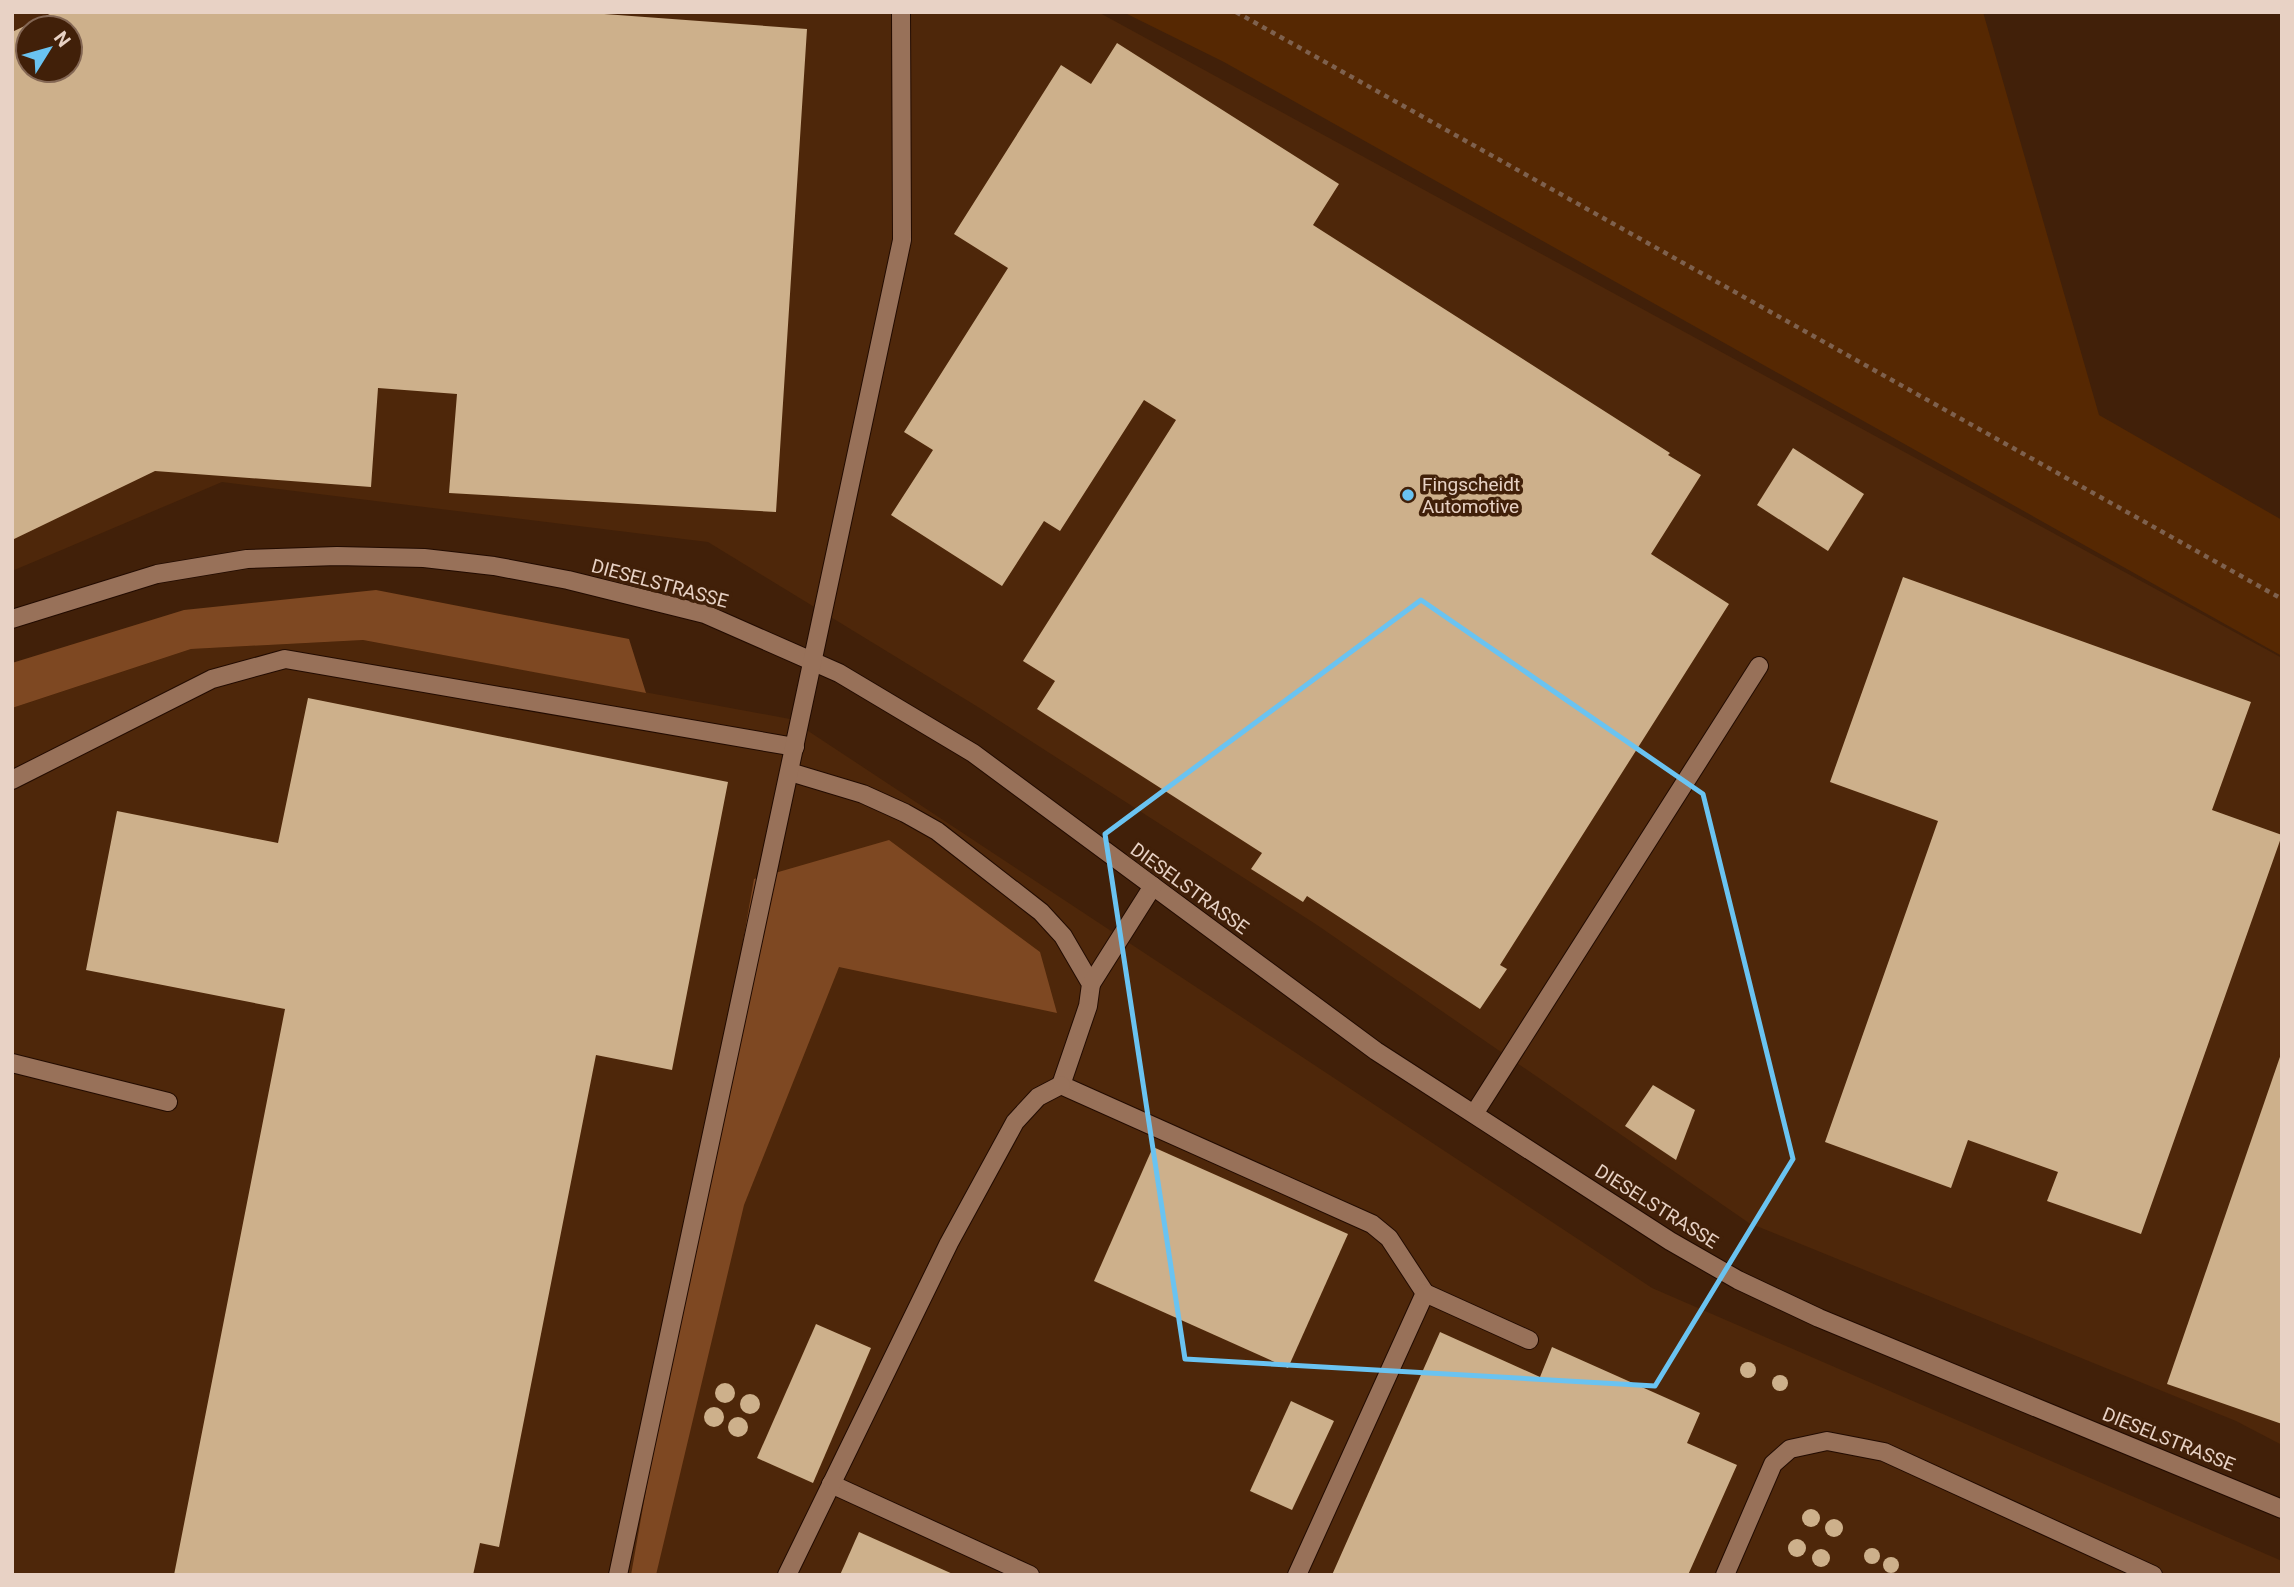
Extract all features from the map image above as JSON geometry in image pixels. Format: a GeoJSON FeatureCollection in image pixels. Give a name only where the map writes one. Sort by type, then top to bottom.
{"type":"FeatureCollection","features":[{"type":"Feature","properties":{"kind":"street"},"geometry":{"type":"LineString","coordinates":[[618,1575],[902,240],[901,12]]}},
{"type":"Feature","properties":{"kind":"street","name":"DIESELSTRASSE"},"geometry":{"type":"LineString","coordinates":[[12,619],[157,574],[247,559],[337,556],[424,558],[495,566],[568,580],[693,611],[759,636],[839,673],[974,753],[1376,1051],[1670,1241],[1738,1280],[1819,1318],[2282,1509]]}},
{"type":"Feature","properties":{"kind":"street"},"geometry":{"type":"LineString","coordinates":[[12,779],[212,679],[285,659],[795,747]]}},
{"type":"Feature","properties":{"kind":"street"},"geometry":{"type":"LineString","coordinates":[[1474,1114],[1759,666]]}},
{"type":"Feature","properties":{"kind":"street"},"geometry":{"type":"LineString","coordinates":[[790,772],[863,794],[937,831],[1041,912],[1063,936],[1091,984]]}},
{"type":"Feature","properties":{"kind":"street"},"geometry":{"type":"LineString","coordinates":[[788,1575],[949,1242],[1015,1122],[1038,1097],[1061,1084],[1088,1006],[1091,984],[1153,886]]}},
{"type":"Feature","properties":{"kind":"street"},"geometry":{"type":"LineString","coordinates":[[12,1063],[168,1102]]}},
{"type":"Feature","properties":{"kind":"street"},"geometry":{"type":"LineString","coordinates":[[1061,1084],[1372,1224],[1389,1238],[1425,1293],[1529,1340]]}},
{"type":"Feature","properties":{"kind":"street"},"geometry":{"type":"LineString","coordinates":[[1297,1575],[1425,1293]]}},
{"type":"Feature","properties":{"kind":"street"},"geometry":{"type":"LineString","coordinates":[[1725,1575],[1773,1464],[1790,1449],[1827,1441],[1884,1452],[2153,1575]]}},
{"type":"Feature","properties":{"kind":"street"},"geometry":{"type":"LineString","coordinates":[[831,1485],[1030,1575]]}},
{"type":"Feature","properties":{"kind":"path"},"geometry":{"type":"LineString","coordinates":[[1236,12],[2282,599]]}},
{"type":"Feature","properties":{"kind":"highlighted area"},"geometry":{"type":"Polygon","coordinates":[[[1421,600],[1703,794],[1793,1159],[1655,1386],[1185,1359],[1105,834],[1421,600]]]}},
{"type":"Feature","properties":{"kind":"shaded area"},"geometry":{"type":"Polygon","coordinates":[[[12,12],[1098,12],[2282,658],[2282,1445],[2236,1421],[1749,1223],[1317,925],[978,707],[708,542],[222,482],[12,571],[12,12]]]}},
{"type":"Feature","properties":{"kind":"shaded area"},"geometry":{"type":"Polygon","coordinates":[[[1123,12],[1983,12],[2099,415],[2282,520],[2282,656],[1224,62],[1123,12]]]}},
{"type":"Feature","properties":{"kind":"shaded area"},"geometry":{"type":"Polygon","coordinates":[[[376,590],[629,639],[646,693],[363,640],[191,649],[12,708],[12,663],[184,610],[376,590]]]}},
{"type":"Feature","properties":{"kind":"shaded area"},"geometry":{"type":"Polygon","coordinates":[[[363,640],[790,719],[1652,1288],[2282,1561],[2282,1575],[12,1575],[12,708],[191,649],[363,640]]]}},
{"type":"Feature","properties":{"kind":"shaded area"},"geometry":{"type":"Polygon","coordinates":[[[889,840],[1040,952],[1057,1013],[839,967],[744,1205],[656,1575],[631,1575],[754,879],[889,840]]]}},
{"type":"Feature","properties":{"kind":"building"},"geometry":{"type":"Polygon","coordinates":[[[54,12],[577,12],[807,29],[776,512],[449,493],[457,394],[378,388],[371,487],[155,471],[12,540],[12,32],[14,31],[14,84],[84,84],[84,14],[50,14],[54,12]]]}},
{"type":"Feature","properties":{"kind":"building","name":"Fingscheidt Automotive"},"geometry":{"type":"Polygon","coordinates":[[[1117,43],[1339,184],[1313,225],[1701,475],[1651,554],[1729,604],[1500,965],[1507,969],[1480,1009],[1307,896],[1303,902],[1251,869],[1262,853],[1037,709],[1055,681],[1023,661],[1176,420],[1144,400],[1060,531],[1044,521],[1002,586],[891,515],[933,450],[904,432],[1008,268],[954,234],[1061,65],[1091,84],[1117,43]]]}},
{"type":"Feature","properties":{"kind":"building"},"geometry":{"type":"Polygon","coordinates":[[[1793,448],[1864,494],[1828,551],[1757,505],[1793,448]]]}},
{"type":"Feature","properties":{"kind":"building"},"geometry":{"type":"Polygon","coordinates":[[[1903,577],[2251,702],[2212,810],[2282,835],[2141,1234],[2047,1201],[2058,1172],[1968,1140],[1951,1188],[1825,1142],[1938,821],[1830,782],[1903,577]]]}},
{"type":"Feature","properties":{"kind":"building"},"geometry":{"type":"Polygon","coordinates":[[[308,698],[728,782],[672,1070],[596,1055],[499,1547],[480,1543],[473,1575],[174,1575],[285,1009],[86,970],[117,811],[278,843],[308,698]]]}},
{"type":"Feature","properties":{"kind":"building"},"geometry":{"type":"Polygon","coordinates":[[[2282,1054],[2282,1424],[2167,1384],[2282,1054]]]}},
{"type":"Feature","properties":{"kind":"building"},"geometry":{"type":"Polygon","coordinates":[[[1653,1085],[1695,1110],[1676,1160],[1625,1126],[1653,1085]]]}},
{"type":"Feature","properties":{"kind":"building"},"geometry":{"type":"Polygon","coordinates":[[[1153,1147],[1348,1234],[1288,1368],[1094,1281],[1153,1147]]]}},
{"type":"Feature","properties":{"kind":"building"},"geometry":{"type":"Polygon","coordinates":[[[816,1324],[871,1348],[813,1483],[757,1458],[816,1324]]]}},
{"type":"Feature","properties":{"kind":"building"},"geometry":{"type":"Polygon","coordinates":[[[1440,1332],[1540,1377],[1552,1347],[1700,1413],[1687,1443],[1737,1465],[1688,1575],[1332,1575],[1440,1332]]]}},
{"type":"Feature","properties":{"kind":"building"},"geometry":{"type":"Polygon","coordinates":[[[1748,1362],[1756,1370],[1748,1378],[1740,1370],[1748,1362]]]}},
{"type":"Feature","properties":{"kind":"building"},"geometry":{"type":"Polygon","coordinates":[[[1780,1375],[1788,1383],[1780,1391],[1772,1383],[1780,1375]]]}},
{"type":"Feature","properties":{"kind":"building"},"geometry":{"type":"Polygon","coordinates":[[[725,1383],[732,1386],[735,1393],[732,1400],[725,1403],[718,1400],[715,1393],[718,1386],[725,1383]]]}},
{"type":"Feature","properties":{"kind":"building"},"geometry":{"type":"Polygon","coordinates":[[[750,1394],[757,1397],[760,1404],[757,1411],[750,1414],[743,1411],[740,1404],[743,1397],[750,1394]]]}},
{"type":"Feature","properties":{"kind":"building"},"geometry":{"type":"Polygon","coordinates":[[[1291,1401],[1334,1421],[1292,1510],[1250,1491],[1291,1401]]]}},
{"type":"Feature","properties":{"kind":"building"},"geometry":{"type":"Polygon","coordinates":[[[714,1407],[721,1410],[724,1417],[721,1424],[714,1427],[707,1424],[704,1417],[707,1410],[714,1407]]]}},
{"type":"Feature","properties":{"kind":"building"},"geometry":{"type":"Polygon","coordinates":[[[738,1417],[745,1420],[748,1427],[745,1434],[738,1437],[731,1434],[728,1427],[731,1420],[738,1417]]]}},
{"type":"Feature","properties":{"kind":"building"},"geometry":{"type":"Polygon","coordinates":[[[1811,1509],[1817,1512],[1820,1518],[1817,1524],[1811,1527],[1805,1524],[1802,1518],[1805,1512],[1811,1509]]]}},
{"type":"Feature","properties":{"kind":"building"},"geometry":{"type":"Polygon","coordinates":[[[1834,1519],[1840,1522],[1843,1528],[1840,1534],[1834,1537],[1828,1534],[1825,1528],[1828,1522],[1834,1519]]]}},
{"type":"Feature","properties":{"kind":"building"},"geometry":{"type":"Polygon","coordinates":[[[859,1532],[955,1575],[840,1575],[859,1532]]]}},
{"type":"Feature","properties":{"kind":"building"},"geometry":{"type":"Polygon","coordinates":[[[1797,1539],[1803,1542],[1806,1548],[1803,1554],[1797,1557],[1791,1554],[1788,1548],[1791,1542],[1797,1539]]]}},
{"type":"Feature","properties":{"kind":"building"},"geometry":{"type":"Polygon","coordinates":[[[1869,1548],[1875,1548],[1880,1556],[1878,1562],[1869,1564],[1864,1559],[1864,1553],[1869,1548]]]}},
{"type":"Feature","properties":{"kind":"building"},"geometry":{"type":"Polygon","coordinates":[[[1821,1549],[1827,1552],[1830,1558],[1827,1564],[1821,1567],[1815,1564],[1812,1558],[1815,1552],[1821,1549]]]}},
{"type":"Feature","properties":{"kind":"building"},"geometry":{"type":"Polygon","coordinates":[[[1888,1557],[1894,1557],[1899,1565],[1897,1571],[1888,1573],[1883,1568],[1883,1562],[1888,1557]]]}},
{"type":"Feature","properties":{"kind":"place","name":"Fingscheidt Automotive"},"geometry":{"type":"Point","coordinates":[1408,495]}}]}
